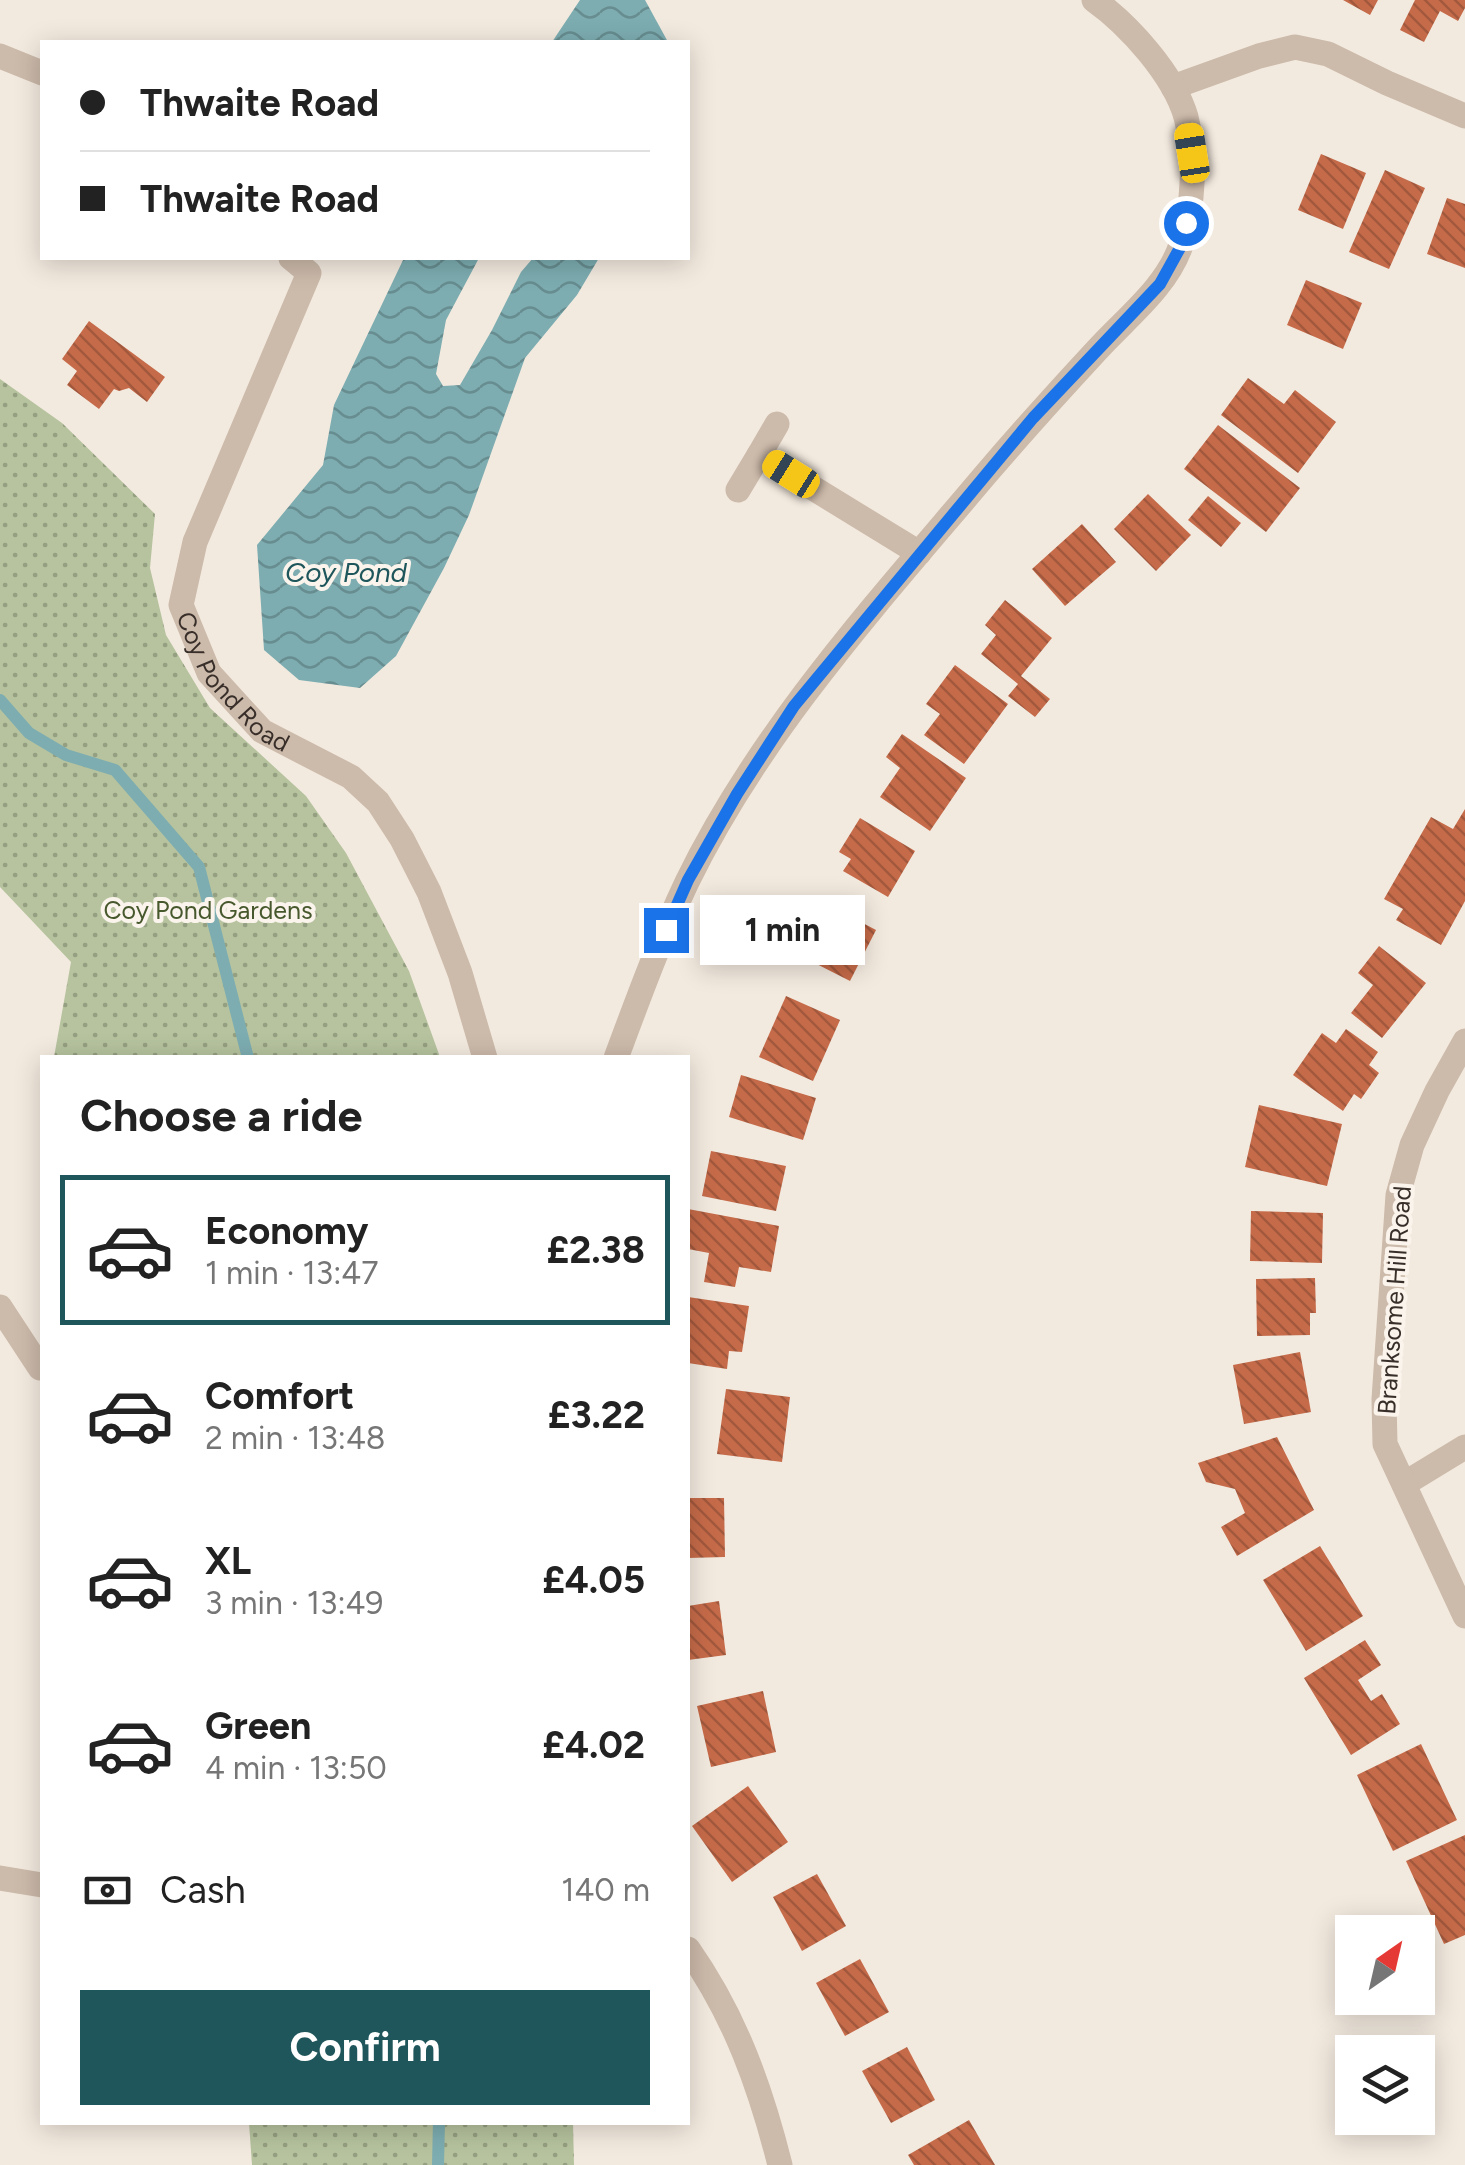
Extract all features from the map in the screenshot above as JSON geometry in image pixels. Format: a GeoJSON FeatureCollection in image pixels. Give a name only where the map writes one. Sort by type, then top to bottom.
{"type":"FeatureCollection","features":[{"type":"Feature","properties":{"kind":"street"},"geometry":{"type":"LineString","coordinates":[[617,1055],[688,880],[794,706],[1033,418],[1160,284],[1181,246],[1191,199],[1192,153],[1186,116],[1174,87],[1132,35],[1094,0]]}},
{"type":"Feature","properties":{"kind":"street"},"geometry":{"type":"LineString","coordinates":[[1174,87],[1295,47],[1328,54],[1465,116]]}},
{"type":"Feature","properties":{"kind":"street"},"geometry":{"type":"LineString","coordinates":[[0,56],[40,72]]}},
{"type":"Feature","properties":{"kind":"street","name":"Coy Pond Road"},"geometry":{"type":"LineString","coordinates":[[293,260],[308,273],[195,542],[181,605],[210,673],[262,732],[351,777],[378,802],[429,892],[460,973],[484,1055]]}},
{"type":"Feature","properties":{"kind":"street"},"geometry":{"type":"LineString","coordinates":[[738,490],[776,424]]}},
{"type":"Feature","properties":{"kind":"street"},"geometry":{"type":"LineString","coordinates":[[759,454],[919,553]]}},
{"type":"Feature","properties":{"kind":"street","name":"Branksome Hill Road"},"geometry":{"type":"LineString","coordinates":[[1465,1041],[1412,1144],[1398,1195],[1384,1414],[1385,1444],[1465,1616]]}},
{"type":"Feature","properties":{"kind":"street"},"geometry":{"type":"LineString","coordinates":[[0,1307],[40,1368]]}},
{"type":"Feature","properties":{"kind":"street"},"geometry":{"type":"LineString","coordinates":[[1404,1484],[1465,1446]]}},
{"type":"Feature","properties":{"kind":"street"},"geometry":{"type":"LineString","coordinates":[[0,1878],[40,1885]]}},
{"type":"Feature","properties":{"kind":"street"},"geometry":{"type":"LineString","coordinates":[[690,1952],[737,2031],[780,2165]]}},
{"type":"Feature","properties":{"kind":"green space","name":"Coy Pond Gardens"},"geometry":{"type":"Polygon","coordinates":[[[0,379],[62,423],[155,514],[150,568],[166,635],[210,708],[306,796],[346,853],[409,971],[439,1055],[54,1055],[71,962],[0,887],[0,379]]]}},
{"type":"Feature","properties":{"kind":"green space"},"geometry":{"type":"Polygon","coordinates":[[[249,2125],[573,2125],[574,2165],[252,2165],[249,2125]]]}},
{"type":"Feature","properties":{"kind":"water"},"geometry":{"type":"Polygon","coordinates":[[[580,0],[645,0],[667,40],[553,40],[580,0]]]}},
{"type":"Feature","properties":{"kind":"water","name":"Coy Pond"},"geometry":{"type":"Polygon","coordinates":[[[403,260],[478,260],[446,320],[436,374],[443,386],[460,385],[531,260],[598,260],[577,295],[525,358],[469,515],[444,568],[396,656],[360,688],[299,680],[264,650],[257,545],[323,465],[334,405],[403,260]]]}},
{"type":"Feature","properties":{"kind":"building"},"geometry":{"type":"Polygon","coordinates":[[[1343,0],[1378,0],[1370,15],[1343,0]]]}},
{"type":"Feature","properties":{"kind":"building"},"geometry":{"type":"Polygon","coordinates":[[[1415,0],[1465,0],[1465,8],[1458,21],[1440,11],[1424,42],[1400,30],[1415,0]]]}},
{"type":"Feature","properties":{"kind":"building"},"geometry":{"type":"Polygon","coordinates":[[[1321,154],[1366,173],[1343,229],[1298,210],[1321,154]]]}},
{"type":"Feature","properties":{"kind":"building"},"geometry":{"type":"Polygon","coordinates":[[[1385,170],[1425,188],[1389,269],[1349,252],[1385,170]]]}},
{"type":"Feature","properties":{"kind":"building"},"geometry":{"type":"Polygon","coordinates":[[[1447,198],[1465,204],[1465,268],[1427,254],[1447,198]]]}},
{"type":"Feature","properties":{"kind":"building"},"geometry":{"type":"Polygon","coordinates":[[[1306,280],[1362,303],[1343,349],[1287,325],[1306,280]]]}},
{"type":"Feature","properties":{"kind":"building"},"geometry":{"type":"Polygon","coordinates":[[[89,321],[165,377],[147,402],[129,388],[114,389],[99,409],[67,385],[77,371],[62,359],[89,321]]]}},
{"type":"Feature","properties":{"kind":"building"},"geometry":{"type":"Polygon","coordinates":[[[1248,378],[1284,404],[1295,390],[1336,422],[1298,473],[1221,415],[1248,378]]]}},
{"type":"Feature","properties":{"kind":"building"},"geometry":{"type":"Polygon","coordinates":[[[1218,425],[1300,488],[1266,532],[1184,469],[1218,425]]]}},
{"type":"Feature","properties":{"kind":"building"},"geometry":{"type":"Polygon","coordinates":[[[1148,494],[1191,535],[1156,571],[1114,529],[1148,494]]]}},
{"type":"Feature","properties":{"kind":"building"},"geometry":{"type":"Polygon","coordinates":[[[1208,496],[1241,523],[1221,547],[1188,520],[1208,496]]]}},
{"type":"Feature","properties":{"kind":"building"},"geometry":{"type":"Polygon","coordinates":[[[1082,524],[1116,562],[1065,606],[1032,569],[1082,524]]]}},
{"type":"Feature","properties":{"kind":"building"},"geometry":{"type":"Polygon","coordinates":[[[1005,600],[1052,638],[1021,676],[1050,699],[1035,717],[1008,696],[1018,684],[981,654],[996,635],[985,625],[1005,600]]]}},
{"type":"Feature","properties":{"kind":"building"},"geometry":{"type":"Polygon","coordinates":[[[955,665],[1008,704],[964,764],[924,735],[940,714],[926,704],[955,665]]]}},
{"type":"Feature","properties":{"kind":"building"},"geometry":{"type":"Polygon","coordinates":[[[902,734],[966,778],[930,831],[880,797],[900,768],[886,757],[902,734]]]}},
{"type":"Feature","properties":{"kind":"building"},"geometry":{"type":"Polygon","coordinates":[[[1465,809],[1465,901],[1441,945],[1396,920],[1403,909],[1384,899],[1431,817],[1453,829],[1465,809]]]}},
{"type":"Feature","properties":{"kind":"building"},"geometry":{"type":"Polygon","coordinates":[[[860,818],[915,851],[888,897],[843,871],[851,859],[839,852],[860,818]]]}},
{"type":"Feature","properties":{"kind":"building"},"geometry":{"type":"Polygon","coordinates":[[[823,902],[876,930],[850,981],[797,954],[823,902]]]}},
{"type":"Feature","properties":{"kind":"building"},"geometry":{"type":"Polygon","coordinates":[[[1379,946],[1426,983],[1382,1038],[1351,1013],[1373,985],[1358,973],[1379,946]]]}},
{"type":"Feature","properties":{"kind":"building"},"geometry":{"type":"Polygon","coordinates":[[[786,996],[840,1020],[813,1081],[759,1057],[786,996]]]}},
{"type":"Feature","properties":{"kind":"building"},"geometry":{"type":"Polygon","coordinates":[[[1346,1029],[1378,1052],[1369,1065],[1379,1073],[1361,1099],[1354,1094],[1343,1111],[1293,1075],[1322,1033],[1336,1043],[1346,1029]]]}},
{"type":"Feature","properties":{"kind":"building"},"geometry":{"type":"Polygon","coordinates":[[[741,1075],[816,1098],[803,1140],[729,1117],[741,1075]]]}},
{"type":"Feature","properties":{"kind":"building"},"geometry":{"type":"Polygon","coordinates":[[[1259,1105],[1342,1124],[1327,1186],[1245,1167],[1259,1105]]]}},
{"type":"Feature","properties":{"kind":"building"},"geometry":{"type":"Polygon","coordinates":[[[711,1151],[786,1166],[776,1211],[702,1196],[711,1151]]]}},
{"type":"Feature","properties":{"kind":"building"},"geometry":{"type":"Polygon","coordinates":[[[690,1209],[779,1226],[771,1272],[739,1267],[735,1287],[704,1282],[709,1253],[690,1249],[690,1209]]]}},
{"type":"Feature","properties":{"kind":"building"},"geometry":{"type":"Polygon","coordinates":[[[1251,1211],[1323,1213],[1322,1263],[1250,1261],[1251,1211]]]}},
{"type":"Feature","properties":{"kind":"building"},"geometry":{"type":"Polygon","coordinates":[[[1315,1278],[1316,1313],[1310,1313],[1310,1335],[1257,1336],[1256,1279],[1315,1278]]]}},
{"type":"Feature","properties":{"kind":"building"},"geometry":{"type":"Polygon","coordinates":[[[690,1297],[749,1306],[742,1352],[729,1351],[727,1369],[690,1363],[690,1297]]]}},
{"type":"Feature","properties":{"kind":"building"},"geometry":{"type":"Polygon","coordinates":[[[1300,1352],[1311,1412],[1244,1424],[1233,1365],[1300,1352]]]}},
{"type":"Feature","properties":{"kind":"building"},"geometry":{"type":"Polygon","coordinates":[[[726,1389],[790,1397],[782,1462],[717,1454],[726,1389]]]}},
{"type":"Feature","properties":{"kind":"building"},"geometry":{"type":"Polygon","coordinates":[[[1277,1437],[1314,1510],[1237,1556],[1221,1527],[1245,1513],[1235,1489],[1206,1482],[1198,1463],[1277,1437]]]}},
{"type":"Feature","properties":{"kind":"building"},"geometry":{"type":"Polygon","coordinates":[[[690,1498],[724,1498],[725,1557],[690,1558],[690,1498]]]}},
{"type":"Feature","properties":{"kind":"building"},"geometry":{"type":"Polygon","coordinates":[[[1320,1546],[1363,1616],[1306,1651],[1263,1580],[1320,1546]]]}},
{"type":"Feature","properties":{"kind":"building"},"geometry":{"type":"Polygon","coordinates":[[[719,1601],[726,1655],[690,1660],[690,1606],[719,1601]]]}},
{"type":"Feature","properties":{"kind":"building"},"geometry":{"type":"Polygon","coordinates":[[[1365,1640],[1381,1665],[1358,1680],[1371,1701],[1382,1694],[1400,1724],[1351,1755],[1304,1678],[1365,1640]]]}},
{"type":"Feature","properties":{"kind":"building"},"geometry":{"type":"Polygon","coordinates":[[[763,1691],[776,1752],[711,1767],[697,1706],[763,1691]]]}},
{"type":"Feature","properties":{"kind":"building"},"geometry":{"type":"Polygon","coordinates":[[[1421,1744],[1457,1820],[1393,1851],[1357,1775],[1421,1744]]]}},
{"type":"Feature","properties":{"kind":"building"},"geometry":{"type":"Polygon","coordinates":[[[748,1786],[788,1842],[732,1882],[692,1826],[748,1786]]]}},
{"type":"Feature","properties":{"kind":"building"},"geometry":{"type":"Polygon","coordinates":[[[1465,1835],[1465,1935],[1444,1944],[1435,1915],[1431,1915],[1406,1861],[1465,1835]]]}},
{"type":"Feature","properties":{"kind":"building"},"geometry":{"type":"Polygon","coordinates":[[[817,1874],[846,1926],[802,1951],[773,1897],[817,1874]]]}},
{"type":"Feature","properties":{"kind":"building"},"geometry":{"type":"Polygon","coordinates":[[[860,1959],[889,2012],[845,2036],[816,1983],[860,1959]]]}},
{"type":"Feature","properties":{"kind":"building"},"geometry":{"type":"Polygon","coordinates":[[[907,2047],[935,2100],[891,2123],[862,2071],[907,2047]]]}},
{"type":"Feature","properties":{"kind":"building"},"geometry":{"type":"Polygon","coordinates":[[[969,2120],[995,2165],[914,2165],[908,2155],[969,2120]]]}},
{"type":"Feature","properties":{"kind":"waterway"},"geometry":{"type":"LineString","coordinates":[[0,700],[29,733],[66,755],[115,770],[199,867],[247,1055]]}},
{"type":"Feature","properties":{"kind":"waterway"},"geometry":{"type":"LineString","coordinates":[[438,2165],[439,2125]]}},
{"type":"Feature","properties":{"kind":"route"},"geometry":{"type":"LineString","coordinates":[[666,930],[688,880],[737,794],[794,706],[1033,418],[1160,284],[1181,246],[1186,223]]}}]}
